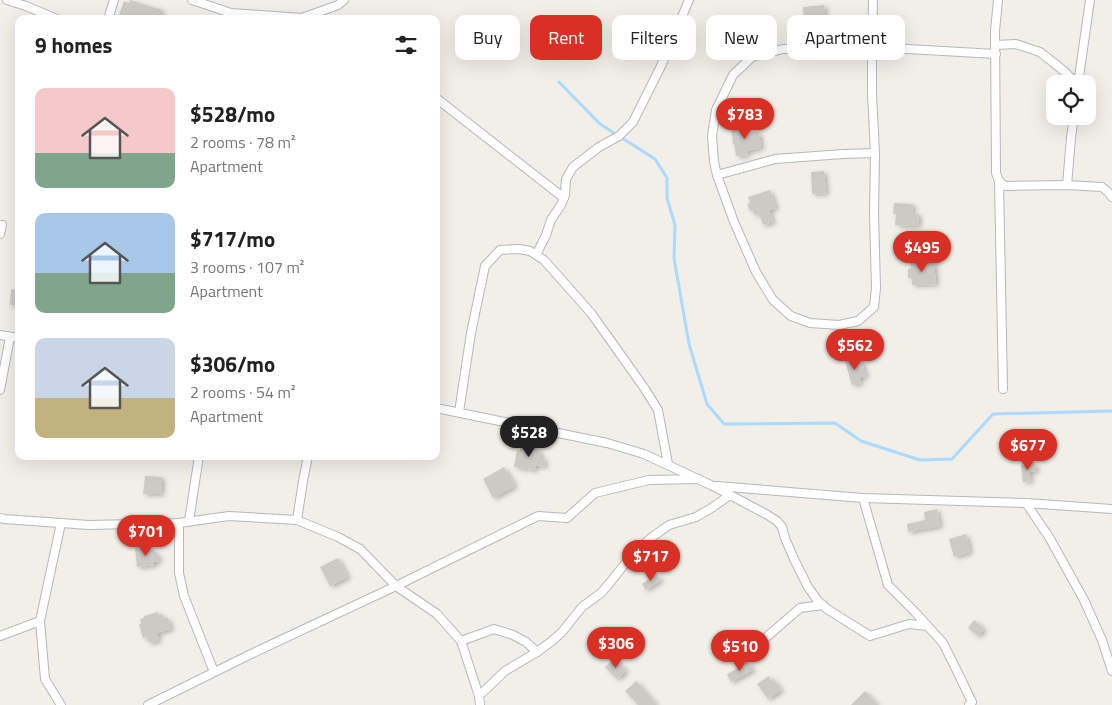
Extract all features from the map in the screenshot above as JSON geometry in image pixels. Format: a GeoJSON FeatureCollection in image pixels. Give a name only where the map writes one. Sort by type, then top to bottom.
{"type":"FeatureCollection","features":[{"type":"Feature","properties":{"kind":"street"},"geometry":{"type":"LineString","coordinates":[[6,0],[47,15]]}},
{"type":"Feature","properties":{"kind":"street"},"geometry":{"type":"LineString","coordinates":[[109,15],[114,0]]}},
{"type":"Feature","properties":{"kind":"street"},"geometry":{"type":"LineString","coordinates":[[192,0],[228,15]]}},
{"type":"Feature","properties":{"kind":"street"},"geometry":{"type":"LineString","coordinates":[[310,15],[338,5],[344,0]]}},
{"type":"Feature","properties":{"kind":"street"},"geometry":{"type":"LineString","coordinates":[[536,255],[551,220],[564,198],[566,179],[573,168],[600,147],[619,136],[633,122],[661,66],[689,0]]}},
{"type":"Feature","properties":{"kind":"street"},"geometry":{"type":"LineString","coordinates":[[873,0],[873,15]]}},
{"type":"Feature","properties":{"kind":"street"},"geometry":{"type":"LineString","coordinates":[[998,0],[995,31],[996,173],[999,181],[1002,389]]}},
{"type":"Feature","properties":{"kind":"street"},"geometry":{"type":"LineString","coordinates":[[1079,75],[1090,0]]}},
{"type":"Feature","properties":{"kind":"street"},"geometry":{"type":"LineString","coordinates":[[905,48],[996,49],[1016,44],[1040,52],[1068,75]]}},
{"type":"Feature","properties":{"kind":"street"},"geometry":{"type":"LineString","coordinates":[[787,49],[752,57],[733,75],[716,110],[712,136],[714,162],[734,222],[756,272],[773,300],[791,316],[810,323],[839,325],[858,321],[874,307],[876,288],[875,153],[872,60]]}},
{"type":"Feature","properties":{"kind":"street"},"geometry":{"type":"LineString","coordinates":[[440,101],[564,198]]}},
{"type":"Feature","properties":{"kind":"street"},"geometry":{"type":"LineString","coordinates":[[1067,184],[1073,125]]}},
{"type":"Feature","properties":{"kind":"street"},"geometry":{"type":"LineString","coordinates":[[718,175],[776,159],[875,153]]}},
{"type":"Feature","properties":{"kind":"street"},"geometry":{"type":"LineString","coordinates":[[999,181],[1005,186],[1067,184],[1102,187],[1112,197]]}},
{"type":"Feature","properties":{"kind":"street"},"geometry":{"type":"LineString","coordinates":[[0,234],[2,225]]}},
{"type":"Feature","properties":{"kind":"street"},"geometry":{"type":"LineString","coordinates":[[459,412],[471,333],[485,266],[500,250],[519,249],[530,251],[544,260],[591,313],[649,396],[658,410],[668,464]]}},
{"type":"Feature","properties":{"kind":"street"},"geometry":{"type":"LineString","coordinates":[[0,335],[15,337],[0,390]]}},
{"type":"Feature","properties":{"kind":"street"},"geometry":{"type":"LineString","coordinates":[[440,409],[607,443],[644,454],[668,464],[777,521],[782,527],[794,560],[808,587],[818,601],[870,636],[909,624],[927,626]]}},
{"type":"Feature","properties":{"kind":"street"},"geometry":{"type":"LineString","coordinates":[[189,522],[197,460]]}},
{"type":"Feature","properties":{"kind":"street"},"geometry":{"type":"LineString","coordinates":[[297,520],[302,481],[307,460]]}},
{"type":"Feature","properties":{"kind":"street"},"geometry":{"type":"LineString","coordinates":[[148,705],[538,516],[567,518],[596,493],[649,480],[698,479]]}},
{"type":"Feature","properties":{"kind":"street"},"geometry":{"type":"LineString","coordinates":[[713,486],[863,498],[1026,503],[1112,509]]}},
{"type":"Feature","properties":{"kind":"street"},"geometry":{"type":"LineString","coordinates":[[479,696],[505,672],[537,652],[562,632],[582,607],[601,593],[632,555],[652,537],[669,525],[696,517],[730,495]]}},
{"type":"Feature","properties":{"kind":"street"},"geometry":{"type":"LineString","coordinates":[[863,498],[888,586],[943,643],[972,702],[969,705]]}},
{"type":"Feature","properties":{"kind":"street"},"geometry":{"type":"LineString","coordinates":[[1026,503],[1044,529],[1084,600],[1102,640],[1112,671]]}},
{"type":"Feature","properties":{"kind":"street"},"geometry":{"type":"LineString","coordinates":[[0,518],[89,525],[179,523],[229,516],[297,520],[338,537],[360,549],[396,586],[437,614],[460,640],[479,696],[480,705]]}},
{"type":"Feature","properties":{"kind":"street"},"geometry":{"type":"LineString","coordinates":[[61,523],[40,622],[45,679],[61,705]]}},
{"type":"Feature","properties":{"kind":"street"},"geometry":{"type":"LineString","coordinates":[[179,523],[178,573],[189,611],[214,672]]}},
{"type":"Feature","properties":{"kind":"street"},"geometry":{"type":"LineString","coordinates":[[739,661],[800,608],[823,605]]}},
{"type":"Feature","properties":{"kind":"street"},"geometry":{"type":"LineString","coordinates":[[0,636],[40,622]]}},
{"type":"Feature","properties":{"kind":"street"},"geometry":{"type":"LineString","coordinates":[[460,640],[494,629],[513,635],[526,642],[537,652]]}},
{"type":"Feature","properties":{"kind":"building"},"geometry":{"type":"Polygon","coordinates":[[[130,0],[162,10],[160,15],[119,15],[124,1],[129,3],[130,0]]]}},
{"type":"Feature","properties":{"kind":"building"},"geometry":{"type":"Polygon","coordinates":[[[824,5],[825,15],[804,15],[803,7],[824,5]]]}},
{"type":"Feature","properties":{"kind":"building"},"geometry":{"type":"Polygon","coordinates":[[[742,125],[743,130],[750,129],[750,133],[759,132],[761,148],[747,151],[748,155],[736,156],[731,126],[742,125]]]}},
{"type":"Feature","properties":{"kind":"building"},"geometry":{"type":"Polygon","coordinates":[[[824,171],[826,193],[812,194],[811,172],[824,171]]]}},
{"type":"Feature","properties":{"kind":"building"},"geometry":{"type":"Polygon","coordinates":[[[770,190],[776,208],[769,210],[773,222],[763,225],[759,214],[754,215],[753,210],[750,211],[747,204],[750,203],[748,197],[770,190]]]}},
{"type":"Feature","properties":{"kind":"building"},"geometry":{"type":"Polygon","coordinates":[[[894,203],[913,204],[912,213],[919,214],[918,226],[895,225],[894,203]]]}},
{"type":"Feature","properties":{"kind":"building"},"geometry":{"type":"Polygon","coordinates":[[[925,261],[925,263],[934,262],[936,284],[912,285],[912,278],[908,278],[908,269],[911,268],[910,262],[925,261]]]}},
{"type":"Feature","properties":{"kind":"building"},"geometry":{"type":"Polygon","coordinates":[[[11,289],[15,290],[15,306],[10,305],[11,289]]]}},
{"type":"Feature","properties":{"kind":"building"},"geometry":{"type":"Polygon","coordinates":[[[855,358],[856,361],[861,360],[866,376],[859,378],[861,383],[852,385],[845,361],[855,358]]]}},
{"type":"Feature","properties":{"kind":"building"},"geometry":{"type":"Polygon","coordinates":[[[525,444],[533,446],[533,449],[541,453],[540,458],[545,459],[544,467],[536,465],[535,470],[514,467],[517,450],[520,451],[520,446],[525,447],[525,444]]]}},
{"type":"Feature","properties":{"kind":"building"},"geometry":{"type":"Polygon","coordinates":[[[1035,463],[1036,471],[1029,472],[1031,481],[1023,482],[1021,465],[1035,463]]]}},
{"type":"Feature","properties":{"kind":"building"},"geometry":{"type":"Polygon","coordinates":[[[504,467],[515,486],[493,498],[483,479],[504,467]]]}},
{"type":"Feature","properties":{"kind":"building"},"geometry":{"type":"Polygon","coordinates":[[[145,476],[162,477],[161,494],[143,494],[145,476]]]}},
{"type":"Feature","properties":{"kind":"building"},"geometry":{"type":"Polygon","coordinates":[[[937,509],[940,526],[908,532],[907,524],[925,520],[924,512],[937,509]]]}},
{"type":"Feature","properties":{"kind":"building"},"geometry":{"type":"Polygon","coordinates":[[[966,534],[970,552],[954,557],[949,539],[966,534]]]}},
{"type":"Feature","properties":{"kind":"building"},"geometry":{"type":"Polygon","coordinates":[[[149,546],[150,550],[154,550],[154,554],[158,554],[159,561],[154,562],[154,565],[137,567],[135,548],[149,546]]]}},
{"type":"Feature","properties":{"kind":"building"},"geometry":{"type":"Polygon","coordinates":[[[338,558],[348,577],[330,586],[320,567],[338,558]]]}},
{"type":"Feature","properties":{"kind":"building"},"geometry":{"type":"Polygon","coordinates":[[[656,574],[661,580],[646,590],[642,584],[656,574]]]}},
{"type":"Feature","properties":{"kind":"building"},"geometry":{"type":"Polygon","coordinates":[[[158,612],[158,615],[162,614],[163,619],[168,618],[171,629],[157,633],[159,640],[149,643],[147,637],[143,638],[139,624],[141,624],[140,619],[158,612]]]}},
{"type":"Feature","properties":{"kind":"building"},"geometry":{"type":"Polygon","coordinates":[[[974,620],[984,629],[978,636],[968,628],[974,620]]]}},
{"type":"Feature","properties":{"kind":"building"},"geometry":{"type":"Polygon","coordinates":[[[615,658],[626,671],[617,679],[605,667],[615,658]]]}},
{"type":"Feature","properties":{"kind":"building"},"geometry":{"type":"Polygon","coordinates":[[[747,661],[753,670],[731,682],[727,674],[747,661]]]}},
{"type":"Feature","properties":{"kind":"building"},"geometry":{"type":"Polygon","coordinates":[[[769,676],[781,690],[768,699],[757,684],[769,676]]]}},
{"type":"Feature","properties":{"kind":"building"},"geometry":{"type":"Polygon","coordinates":[[[636,681],[657,705],[638,705],[625,691],[636,681]]]}},
{"type":"Feature","properties":{"kind":"building"},"geometry":{"type":"Polygon","coordinates":[[[865,691],[878,705],[851,705],[865,691]]]}},
{"type":"Feature","properties":{"kind":"waterway"},"geometry":{"type":"LineString","coordinates":[[559,82],[600,124],[655,159],[667,178],[667,198],[675,225],[674,258],[689,344],[707,404],[724,424],[835,423],[861,441],[920,460],[952,459],[993,414],[1112,411]]}}]}
